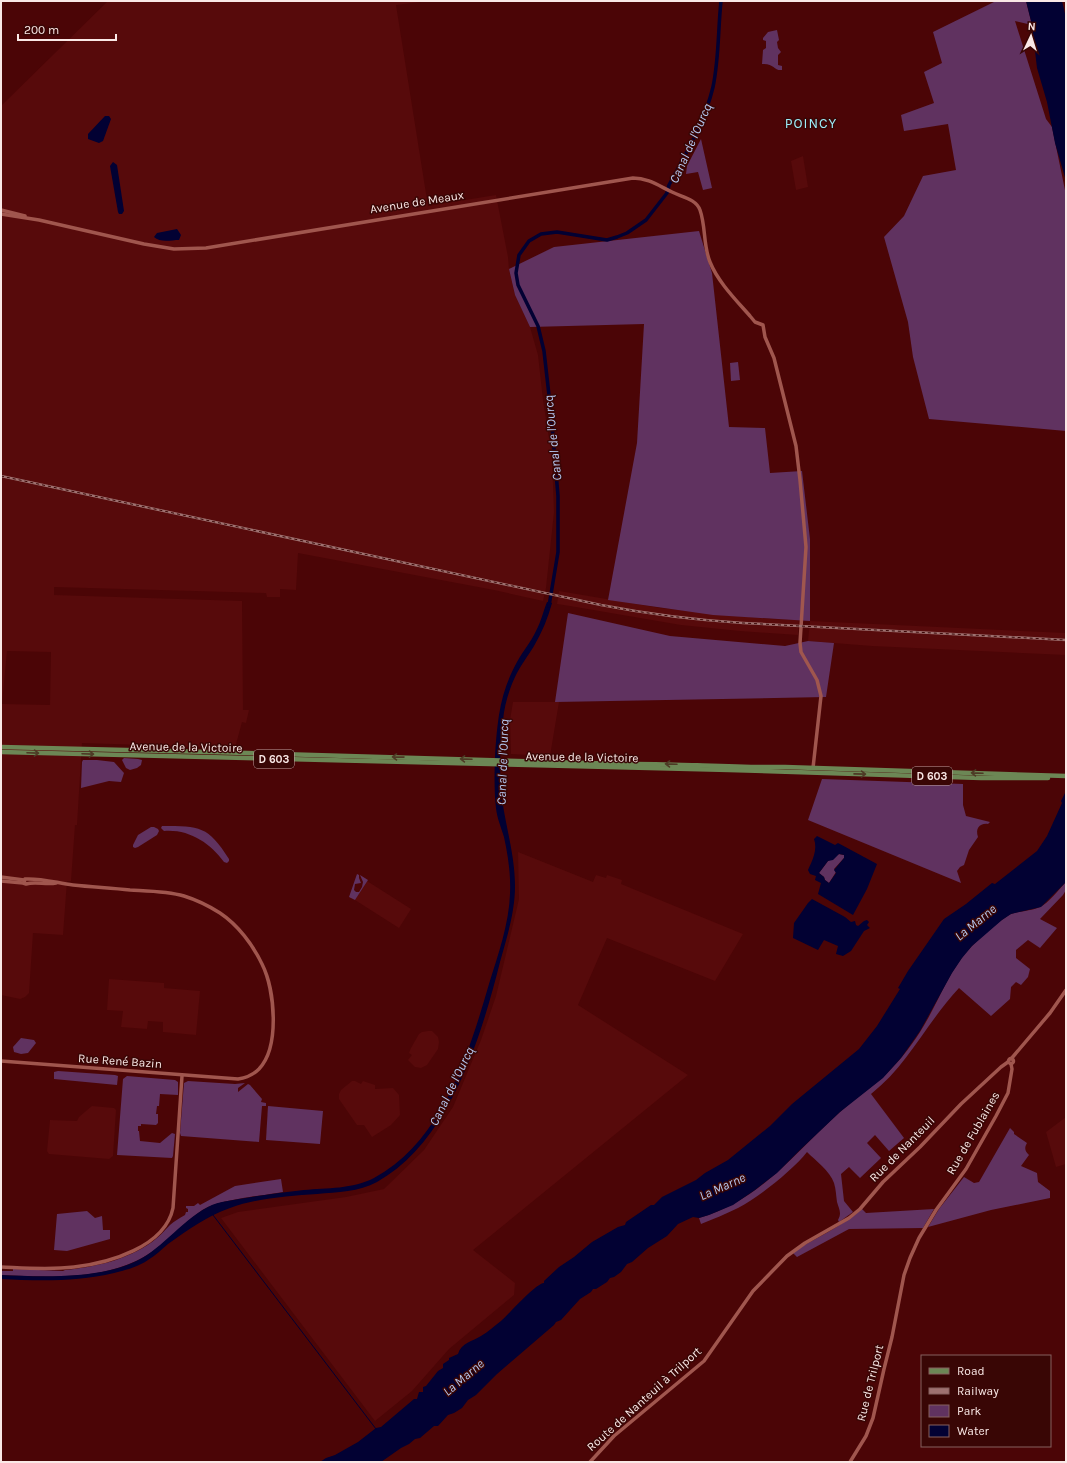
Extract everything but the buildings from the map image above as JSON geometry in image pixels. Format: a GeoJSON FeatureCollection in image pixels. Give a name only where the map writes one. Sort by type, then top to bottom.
{"type":"FeatureCollection","features":[{"type":"Feature","properties":{"kind":"main road","name":"Avenue de la Victoire"},"geometry":{"type":"LineString","coordinates":[[1,747],[814,768],[1016,774],[1066,777]]}},
{"type":"Feature","properties":{"kind":"main road","name":"Avenue de la Victoire"},"geometry":{"type":"LineString","coordinates":[[1,752],[179,757],[219,756],[981,778],[1066,777]]}},
{"type":"Feature","properties":{"kind":"street","name":"Avenue de Meaux"},"geometry":{"type":"LineString","coordinates":[[39,220],[144,244],[174,249],[206,248],[632,178],[641,178],[662,186],[697,204],[700,210],[706,248],[710,262],[721,281],[755,322],[763,325],[765,337],[774,358],[796,446],[806,548],[800,644],[801,652],[817,680],[821,699],[814,768]]}},
{"type":"Feature","properties":{"kind":"street"},"geometry":{"type":"LineString","coordinates":[[1,210],[39,220]]}},
{"type":"Feature","properties":{"kind":"street"},"geometry":{"type":"LineString","coordinates":[[1,214],[39,220]]}},
{"type":"Feature","properties":{"kind":"street"},"geometry":{"type":"LineString","coordinates":[[784,772],[790,770],[810,771],[814,768],[821,774]]}},
{"type":"Feature","properties":{"kind":"street"},"geometry":{"type":"LineString","coordinates":[[1,877],[24,881]]}},
{"type":"Feature","properties":{"kind":"street"},"geometry":{"type":"LineString","coordinates":[[1,881],[24,881]]}},
{"type":"Feature","properties":{"kind":"street","name":"Rue René Bazin"},"geometry":{"type":"LineString","coordinates":[[1,1061],[182,1076],[238,1079],[249,1076],[260,1069],[270,1049],[273,1006],[267,975],[253,948],[242,933],[221,914],[203,903],[181,895],[29,881],[27,884],[24,881]]}},
{"type":"Feature","properties":{"kind":"street","name":"Rue de Fublaines"},"geometry":{"type":"LineString","coordinates":[[894,1328],[906,1269],[913,1250],[942,1201],[966,1169],[1008,1093],[1012,1069],[1010,1063],[1013,1062],[1012,1059],[1066,990]]}},
{"type":"Feature","properties":{"kind":"street","name":"Rue de Nanteuil"},"geometry":{"type":"LineString","coordinates":[[806,1243],[849,1218],[860,1209],[878,1187],[920,1147],[961,1104],[1001,1067],[1010,1063]]}},
{"type":"Feature","properties":{"kind":"street"},"geometry":{"type":"LineString","coordinates":[[1,1267],[50,1268],[89,1265],[120,1256],[147,1243],[158,1235],[165,1226],[173,1208],[182,1076]]}},
{"type":"Feature","properties":{"kind":"street","name":"Route de Nanteuil à Trilport"},"geometry":{"type":"LineString","coordinates":[[590,1462],[614,1436],[704,1361],[753,1291],[787,1256],[806,1243]]}},
{"type":"Feature","properties":{"kind":"street","name":"Rue de Trilport"},"geometry":{"type":"LineString","coordinates":[[850,1462],[864,1440],[873,1418],[894,1328]]}},
{"type":"Feature","properties":{"kind":"shaded area"},"geometry":{"type":"Polygon","coordinates":[[[108,1],[429,1],[396,5],[428,206],[496,195],[515,295],[530,327],[538,355],[552,458],[554,512],[546,588],[543,601],[494,590],[298,553],[296,590],[280,589],[280,597],[267,597],[266,593],[54,587],[54,595],[242,601],[243,710],[249,710],[246,723],[242,722],[235,748],[82,743],[77,825],[75,825],[71,881],[67,881],[63,935],[33,933],[29,993],[20,999],[1,995],[1,106],[108,1]],[[7,651],[2,704],[50,705],[51,652],[7,651]]]}},
{"type":"Feature","properties":{"kind":"shaded area"},"geometry":{"type":"Polygon","coordinates":[[[803,156],[808,187],[796,190],[791,161],[803,156]]]}},
{"type":"Feature","properties":{"kind":"shaded area"},"geometry":{"type":"Polygon","coordinates":[[[559,591],[660,608],[770,619],[799,620],[798,635],[681,625],[557,604],[559,591]]]}},
{"type":"Feature","properties":{"kind":"shaded area"},"geometry":{"type":"Polygon","coordinates":[[[810,621],[1066,633],[1066,655],[872,646],[808,641],[810,621]]]}},
{"type":"Feature","properties":{"kind":"shaded area"},"geometry":{"type":"Polygon","coordinates":[[[513,702],[559,702],[550,756],[511,754],[510,720],[513,702]]]}},
{"type":"Feature","properties":{"kind":"shaded area"},"geometry":{"type":"Polygon","coordinates":[[[518,852],[593,882],[596,875],[606,878],[607,875],[622,880],[621,884],[743,934],[715,981],[607,938],[578,1005],[688,1075],[473,1250],[515,1283],[514,1295],[449,1349],[412,1391],[375,1421],[221,1218],[238,1212],[346,1197],[384,1189],[424,1150],[453,1107],[481,1040],[496,996],[519,899],[518,852]]]}},
{"type":"Feature","properties":{"kind":"shaded area"},"geometry":{"type":"Polygon","coordinates":[[[367,881],[411,909],[399,928],[355,900],[367,881]]]}},
{"type":"Feature","properties":{"kind":"shaded area"},"geometry":{"type":"Polygon","coordinates":[[[109,979],[164,983],[164,988],[200,991],[196,1035],[163,1032],[163,1022],[148,1021],[147,1029],[121,1027],[123,1011],[107,1010],[109,979]]]}},
{"type":"Feature","properties":{"kind":"shaded area"},"geometry":{"type":"Polygon","coordinates":[[[432,1031],[438,1037],[438,1049],[427,1065],[421,1068],[415,1067],[408,1060],[412,1055],[409,1053],[419,1034],[432,1031]]]}},
{"type":"Feature","properties":{"kind":"shaded area"},"geometry":{"type":"Polygon","coordinates":[[[352,1081],[361,1084],[363,1081],[375,1085],[375,1089],[393,1088],[399,1095],[400,1115],[391,1125],[372,1137],[364,1125],[357,1125],[339,1099],[341,1090],[352,1081]]]}},
{"type":"Feature","properties":{"kind":"shaded area"},"geometry":{"type":"Polygon","coordinates":[[[92,1106],[114,1108],[116,1110],[113,1156],[109,1159],[49,1154],[47,1151],[50,1120],[77,1121],[79,1117],[92,1106]]]}},
{"type":"Feature","properties":{"kind":"shaded area"},"geometry":{"type":"Polygon","coordinates":[[[1066,1117],[1066,1164],[1056,1167],[1046,1132],[1066,1117]]]}},
{"type":"Feature","properties":{"kind":"green space"},"geometry":{"type":"Polygon","coordinates":[[[996,1],[1026,1],[1032,25],[1015,21],[1046,119],[1052,127],[1066,195],[1066,431],[929,419],[913,357],[908,322],[884,237],[904,216],[923,176],[956,170],[948,124],[904,131],[901,115],[934,103],[924,72],[942,63],[933,32],[996,1]]]}},
{"type":"Feature","properties":{"kind":"green space"},"geometry":{"type":"Polygon","coordinates":[[[777,30],[779,40],[777,42],[778,48],[781,52],[778,55],[778,65],[782,66],[782,70],[762,64],[763,50],[766,48],[766,41],[763,40],[763,38],[768,32],[777,30]]]}},
{"type":"Feature","properties":{"kind":"green space"},"geometry":{"type":"Polygon","coordinates":[[[701,139],[712,188],[703,190],[698,172],[686,174],[687,166],[701,139]]]}},
{"type":"Feature","properties":{"kind":"green space"},"geometry":{"type":"Polygon","coordinates":[[[699,231],[712,273],[729,427],[765,428],[770,473],[802,471],[810,539],[810,621],[713,615],[608,600],[637,443],[644,324],[530,327],[515,295],[509,269],[554,247],[699,231]]]}},
{"type":"Feature","properties":{"kind":"green space"},"geometry":{"type":"Polygon","coordinates":[[[738,362],[740,380],[731,381],[730,363],[738,362]]]}},
{"type":"Feature","properties":{"kind":"green space"},"geometry":{"type":"Polygon","coordinates":[[[568,613],[670,636],[785,646],[808,641],[834,643],[826,697],[555,702],[568,613]]]}},
{"type":"Feature","properties":{"kind":"green space"},"geometry":{"type":"Polygon","coordinates":[[[124,758],[142,760],[141,765],[130,770],[126,768],[122,760],[124,758]]]}},
{"type":"Feature","properties":{"kind":"green space"},"geometry":{"type":"Polygon","coordinates":[[[83,760],[114,762],[124,773],[121,782],[109,781],[81,788],[83,760]]]}},
{"type":"Feature","properties":{"kind":"green space"},"geometry":{"type":"Polygon","coordinates":[[[822,779],[963,784],[963,805],[966,816],[990,822],[979,827],[977,831],[978,837],[969,850],[964,865],[957,871],[961,883],[808,820],[822,779]]]}},
{"type":"Feature","properties":{"kind":"green space"},"geometry":{"type":"Polygon","coordinates":[[[162,826],[186,827],[202,830],[209,834],[222,848],[229,861],[227,863],[224,862],[212,849],[198,839],[182,832],[164,831],[161,828],[162,826]]]}},
{"type":"Feature","properties":{"kind":"green space"},"geometry":{"type":"Polygon","coordinates":[[[151,827],[158,829],[159,831],[157,835],[138,847],[133,847],[138,835],[151,827]]]}},
{"type":"Feature","properties":{"kind":"green space"},"geometry":{"type":"Polygon","coordinates":[[[839,854],[844,855],[844,858],[834,869],[836,872],[829,883],[819,873],[828,861],[839,854]]]}},
{"type":"Feature","properties":{"kind":"green space"},"geometry":{"type":"Polygon","coordinates":[[[357,874],[359,875],[361,883],[355,884],[354,890],[356,892],[359,892],[362,887],[363,882],[360,875],[368,880],[355,900],[349,897],[357,874]]]}},
{"type":"Feature","properties":{"kind":"green space"},"geometry":{"type":"Polygon","coordinates":[[[1066,882],[1066,890],[1063,895],[1040,919],[1057,928],[1040,948],[1028,940],[1016,950],[1016,958],[1030,969],[1028,977],[1021,985],[1016,982],[1011,987],[1010,999],[991,1016],[959,988],[937,1015],[907,1057],[884,1083],[871,1094],[904,1138],[889,1151],[875,1135],[867,1143],[881,1158],[860,1178],[849,1167],[841,1174],[844,1201],[853,1212],[839,1222],[840,1211],[837,1202],[835,1185],[826,1170],[807,1152],[785,1175],[756,1197],[738,1208],[701,1224],[699,1218],[721,1210],[741,1200],[758,1188],[775,1174],[850,1103],[887,1073],[916,1038],[956,966],[971,947],[1007,916],[1043,905],[1050,900],[1066,882]]]}},
{"type":"Feature","properties":{"kind":"green space"},"geometry":{"type":"Polygon","coordinates":[[[21,1038],[34,1040],[36,1043],[28,1053],[21,1054],[14,1052],[13,1047],[21,1038]]]}},
{"type":"Feature","properties":{"kind":"green space"},"geometry":{"type":"Polygon","coordinates":[[[54,1072],[115,1075],[118,1076],[117,1085],[54,1079],[54,1072]]]}},
{"type":"Feature","properties":{"kind":"green space"},"geometry":{"type":"Polygon","coordinates":[[[127,1076],[175,1080],[178,1082],[178,1095],[160,1094],[159,1106],[157,1106],[156,1114],[158,1114],[158,1123],[156,1125],[141,1124],[141,1126],[138,1126],[140,1141],[160,1143],[172,1133],[175,1134],[172,1158],[117,1155],[123,1079],[127,1076]]]}},
{"type":"Feature","properties":{"kind":"green space"},"geometry":{"type":"Polygon","coordinates":[[[188,1081],[235,1084],[245,1083],[238,1088],[238,1092],[248,1084],[250,1085],[262,1099],[261,1102],[266,1103],[266,1106],[262,1106],[259,1142],[181,1136],[184,1083],[188,1081]]]}},
{"type":"Feature","properties":{"kind":"green space"},"geometry":{"type":"Polygon","coordinates":[[[268,1106],[323,1111],[320,1144],[266,1140],[268,1106]]]}},
{"type":"Feature","properties":{"kind":"green space"},"geometry":{"type":"Polygon","coordinates":[[[1010,1128],[1014,1134],[1027,1143],[1025,1149],[1029,1155],[1021,1166],[1037,1173],[1038,1182],[1050,1191],[1050,1198],[991,1210],[928,1227],[939,1209],[964,1177],[974,1183],[979,1182],[1010,1128]]]}},
{"type":"Feature","properties":{"kind":"green space"},"geometry":{"type":"Polygon","coordinates":[[[281,1179],[283,1192],[240,1198],[209,1207],[193,1217],[154,1251],[136,1261],[120,1267],[70,1276],[1,1275],[1,1271],[13,1271],[13,1269],[63,1271],[110,1262],[132,1254],[155,1240],[172,1224],[185,1215],[186,1212],[188,1212],[186,1206],[194,1206],[198,1203],[200,1205],[235,1186],[281,1179]]]}},
{"type":"Feature","properties":{"kind":"green space"},"geometry":{"type":"Polygon","coordinates":[[[862,1209],[866,1213],[934,1209],[923,1228],[849,1229],[797,1257],[792,1252],[837,1227],[862,1209]]]}},
{"type":"Feature","properties":{"kind":"green space"},"geometry":{"type":"Polygon","coordinates":[[[87,1211],[95,1218],[102,1216],[103,1230],[110,1230],[110,1239],[67,1251],[54,1250],[57,1214],[87,1211]]]}},
{"type":"Feature","properties":{"kind":"water"},"geometry":{"type":"Polygon","coordinates":[[[1026,1],[1062,1],[1066,18],[1066,181],[1055,143],[1047,102],[1037,68],[1032,25],[1026,1]]]}},
{"type":"Feature","properties":{"kind":"water"},"geometry":{"type":"Polygon","coordinates":[[[105,116],[109,116],[111,119],[103,141],[99,143],[88,139],[88,134],[105,116]]]}},
{"type":"Feature","properties":{"kind":"water"},"geometry":{"type":"Polygon","coordinates":[[[113,162],[117,165],[124,211],[122,214],[119,214],[118,212],[110,166],[113,162]]]}},
{"type":"Feature","properties":{"kind":"water"},"geometry":{"type":"Polygon","coordinates":[[[177,229],[181,235],[179,240],[162,241],[154,237],[157,233],[177,229]]]}},
{"type":"Feature","properties":{"kind":"water"},"geometry":{"type":"Polygon","coordinates":[[[547,602],[552,603],[547,620],[532,650],[515,677],[507,698],[502,730],[500,770],[501,790],[515,875],[515,896],[510,924],[483,1022],[472,1054],[459,1085],[443,1114],[424,1141],[402,1164],[377,1182],[363,1188],[348,1191],[262,1200],[230,1208],[213,1215],[198,1224],[168,1244],[151,1258],[132,1268],[86,1278],[43,1280],[1,1279],[1,1275],[76,1275],[115,1269],[132,1263],[147,1255],[156,1249],[192,1217],[212,1205],[263,1195],[349,1186],[366,1182],[398,1162],[418,1142],[435,1119],[450,1093],[462,1066],[481,1011],[508,917],[510,894],[509,865],[504,837],[497,815],[495,798],[495,762],[499,715],[508,681],[517,662],[538,628],[547,602]]]}},
{"type":"Feature","properties":{"kind":"water","name":"La Marne"},"geometry":{"type":"Polygon","coordinates":[[[1066,791],[1066,882],[1041,907],[1011,914],[972,946],[952,973],[920,1031],[901,1058],[883,1078],[840,1112],[777,1173],[755,1190],[733,1205],[699,1218],[693,1217],[678,1224],[667,1236],[648,1248],[632,1262],[627,1264],[621,1272],[610,1278],[607,1282],[596,1289],[593,1289],[580,1299],[561,1320],[556,1322],[497,1374],[476,1395],[468,1400],[462,1408],[448,1415],[438,1426],[434,1426],[420,1438],[415,1439],[381,1462],[320,1462],[358,1442],[376,1428],[381,1427],[414,1399],[417,1399],[419,1392],[423,1392],[423,1387],[426,1386],[438,1371],[443,1368],[443,1364],[449,1360],[449,1358],[458,1354],[464,1345],[484,1334],[501,1321],[529,1293],[544,1283],[544,1281],[559,1267],[592,1242],[618,1227],[625,1225],[626,1222],[651,1205],[654,1205],[662,1197],[696,1180],[728,1160],[770,1126],[792,1104],[859,1049],[877,1026],[900,989],[898,988],[908,971],[944,919],[992,883],[995,884],[1037,851],[1047,836],[1066,791]]]}},
{"type":"Feature","properties":{"kind":"water"},"geometry":{"type":"Polygon","coordinates":[[[817,836],[835,845],[838,843],[877,864],[867,889],[853,915],[818,894],[821,883],[815,880],[816,876],[810,874],[808,870],[815,851],[814,839],[817,836]],[[839,854],[833,860],[828,861],[819,873],[829,883],[836,873],[834,870],[844,858],[844,855],[839,854]]]}},
{"type":"Feature","properties":{"kind":"water"},"geometry":{"type":"Polygon","coordinates":[[[812,899],[845,917],[851,922],[855,921],[856,925],[858,926],[864,921],[867,920],[869,922],[867,925],[870,928],[864,931],[851,951],[843,956],[836,954],[838,946],[824,940],[818,950],[793,938],[794,923],[812,899]]]}},
{"type":"Feature","properties":{"kind":"waterway","name":"Canal de l'Ourcq"},"geometry":{"type":"LineString","coordinates":[[549,606],[558,552],[558,496],[551,413],[544,351],[538,326],[518,285],[516,273],[519,255],[529,241],[541,234],[557,232],[607,240],[627,233],[646,220],[667,193],[669,185],[700,125],[710,100],[716,66],[721,1]]}},
{"type":"Feature","properties":{"kind":"waterway"},"geometry":{"type":"LineString","coordinates":[[213,1215],[376,1429]]}},
{"type":"Feature","properties":{"kind":"railway"},"geometry":{"type":"LineString","coordinates":[[1,476],[601,605],[636,611],[743,623],[1066,640]]}},
{"type":"Feature","properties":{"kind":"district","name":"POINCY"},"geometry":{"type":"Point","coordinates":[811,123]}}]}
